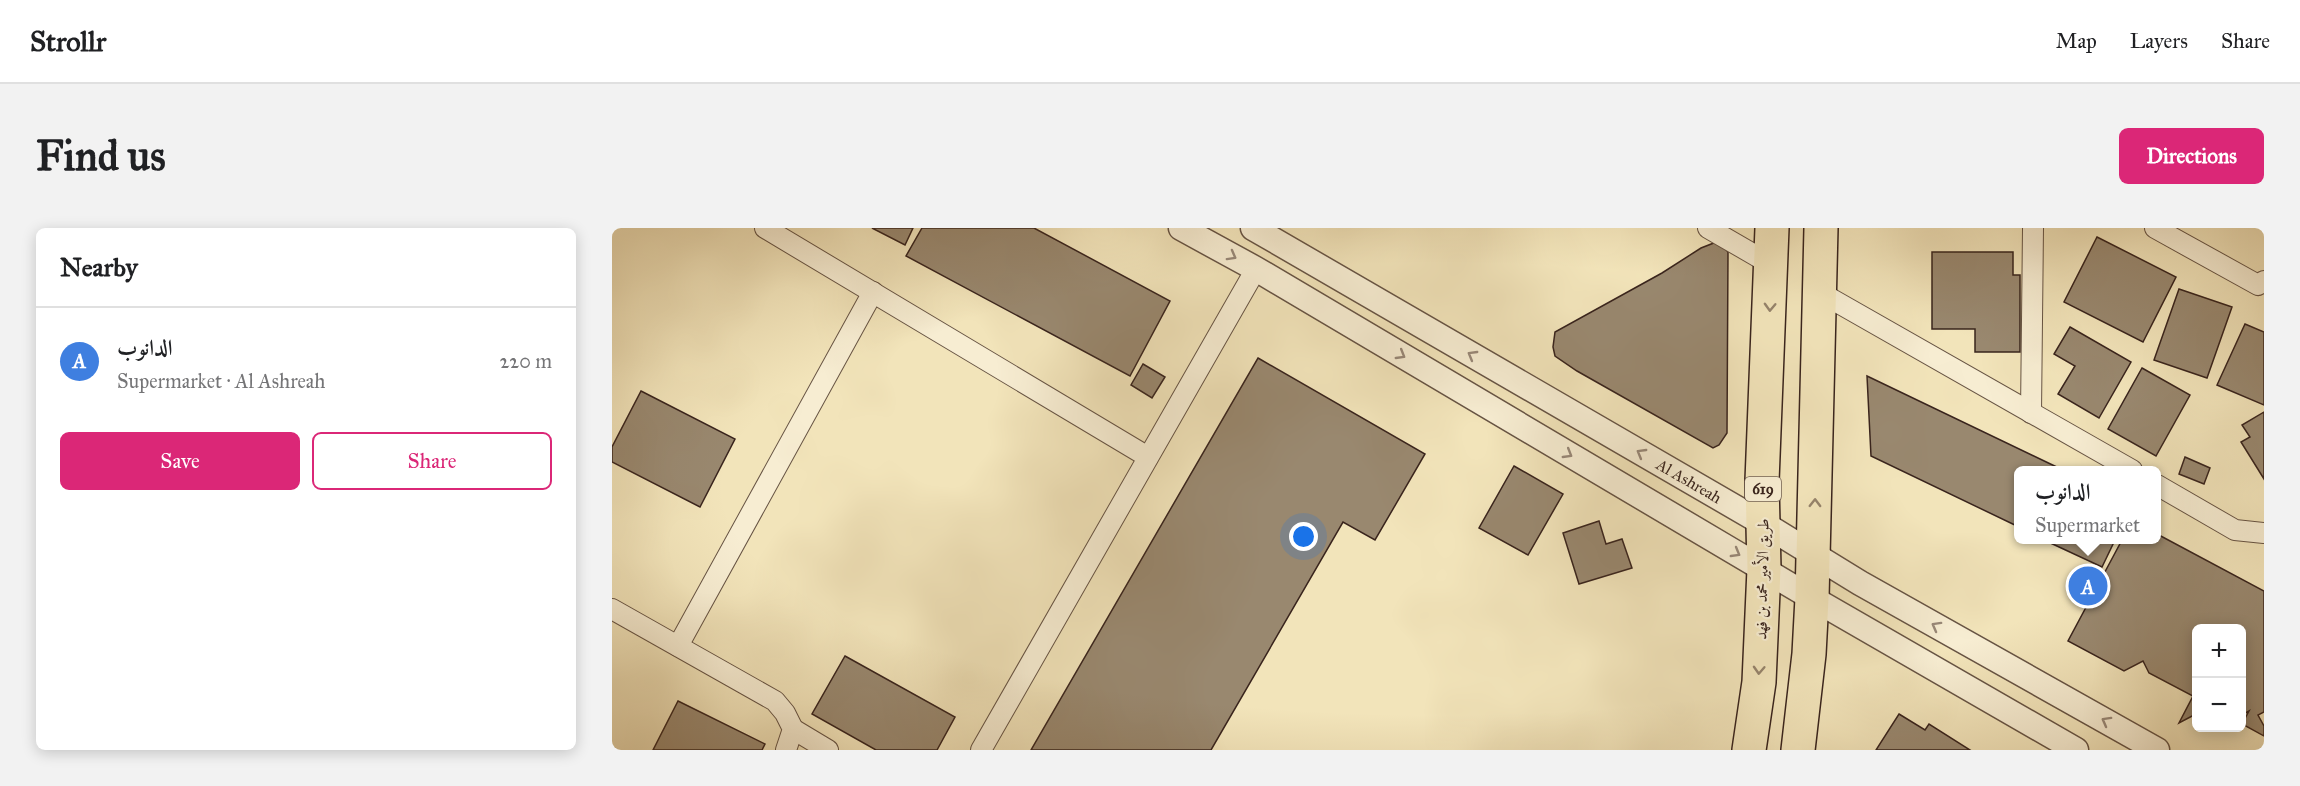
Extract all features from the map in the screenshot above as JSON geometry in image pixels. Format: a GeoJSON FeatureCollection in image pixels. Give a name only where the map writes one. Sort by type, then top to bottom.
{"type":"FeatureCollection","features":[{"type":"Feature","properties":{"kind":"highway","name":"طريق الأمير محمد بن فهد"},"geometry":{"type":"LineString","coordinates":[[1749,750],[1758,682],[1764,569],[1762,481],[1772,228]]}},
{"type":"Feature","properties":{"kind":"highway"},"geometry":{"type":"LineString","coordinates":[[1798,750],[1809,654],[1814,555],[1821,228]]}},
{"type":"Feature","properties":{"kind":"street"},"geometry":{"type":"LineString","coordinates":[[765,228],[1148,457]]}},
{"type":"Feature","properties":{"kind":"street"},"geometry":{"type":"LineString","coordinates":[[1181,228],[1256,269],[1812,598],[2076,750]]}},
{"type":"Feature","properties":{"kind":"street","name":"Al Ashreah"},"geometry":{"type":"LineString","coordinates":[[1253,228],[1764,524],[1860,583],[2157,750]]}},
{"type":"Feature","properties":{"kind":"street"},"geometry":{"type":"LineString","coordinates":[[1708,228],[1772,265]]}},
{"type":"Feature","properties":{"kind":"street"},"geometry":{"type":"LineString","coordinates":[[2031,413],[2033,228]]}},
{"type":"Feature","properties":{"kind":"street"},"geometry":{"type":"LineString","coordinates":[[2156,228],[2258,285],[2264,281]]}},
{"type":"Feature","properties":{"kind":"street"},"geometry":{"type":"LineString","coordinates":[[981,750],[1256,269]]}},
{"type":"Feature","properties":{"kind":"street"},"geometry":{"type":"LineString","coordinates":[[678,646],[873,292]]}},
{"type":"Feature","properties":{"kind":"street"},"geometry":{"type":"LineString","coordinates":[[1821,293],[2123,466]]}},
{"type":"Feature","properties":{"kind":"street"},"geometry":{"type":"LineString","coordinates":[[2161,487],[2235,530],[2264,533]]}},
{"type":"Feature","properties":{"kind":"street"},"geometry":{"type":"LineString","coordinates":[[612,609],[774,701],[785,712],[793,729],[828,750]]}},
{"type":"Feature","properties":{"kind":"street"},"geometry":{"type":"LineString","coordinates":[[786,750],[793,729]]}},
{"type":"Feature","properties":{"kind":"building"},"geometry":{"type":"Polygon","coordinates":[[[872,228],[913,228],[905,245],[872,228]]]}},
{"type":"Feature","properties":{"kind":"building"},"geometry":{"type":"Polygon","coordinates":[[[922,228],[1034,228],[1170,301],[1130,376],[906,256],[922,228]]]}},
{"type":"Feature","properties":{"kind":"building"},"geometry":{"type":"Polygon","coordinates":[[[2097,237],[2176,277],[2143,342],[2064,302],[2097,237]]]}},
{"type":"Feature","properties":{"kind":"building"},"geometry":{"type":"Polygon","coordinates":[[[1719,241],[1728,252],[1727,433],[1719,445],[1713,448],[1577,371],[1555,356],[1553,347],[1555,332],[1662,273],[1701,248],[1719,241]]]}},
{"type":"Feature","properties":{"kind":"building"},"geometry":{"type":"Polygon","coordinates":[[[1932,252],[2013,252],[2013,275],[2020,275],[2020,352],[1975,352],[1975,329],[1932,329],[1932,252]]]}},
{"type":"Feature","properties":{"kind":"building"},"geometry":{"type":"Polygon","coordinates":[[[2179,289],[2232,307],[2207,378],[2154,360],[2179,289]]]}},
{"type":"Feature","properties":{"kind":"building"},"geometry":{"type":"Polygon","coordinates":[[[2245,324],[2264,332],[2264,405],[2217,385],[2245,324]]]}},
{"type":"Feature","properties":{"kind":"building"},"geometry":{"type":"Polygon","coordinates":[[[2070,327],[2131,362],[2099,418],[2058,394],[2075,366],[2054,354],[2070,327]]]}},
{"type":"Feature","properties":{"kind":"building"},"geometry":{"type":"Polygon","coordinates":[[[1258,358],[1425,454],[1375,540],[1343,522],[1211,750],[1031,750],[1258,358]]]}},
{"type":"Feature","properties":{"kind":"building"},"geometry":{"type":"Polygon","coordinates":[[[1143,364],[1165,377],[1152,398],[1131,385],[1143,364]]]}},
{"type":"Feature","properties":{"kind":"building"},"geometry":{"type":"Polygon","coordinates":[[[2142,368],[2190,395],[2156,456],[2108,429],[2142,368]]]}},
{"type":"Feature","properties":{"kind":"building"},"geometry":{"type":"Polygon","coordinates":[[[1867,376],[2055,466],[2014,466],[2014,525],[1871,456],[1867,376]]]}},
{"type":"Feature","properties":{"kind":"building"},"geometry":{"type":"Polygon","coordinates":[[[641,391],[735,439],[700,507],[612,462],[612,447],[641,391]]]}},
{"type":"Feature","properties":{"kind":"building"},"geometry":{"type":"Polygon","coordinates":[[[2264,412],[2264,479],[2241,442],[2250,437],[2242,425],[2264,412]]]}},
{"type":"Feature","properties":{"kind":"building"},"geometry":{"type":"Polygon","coordinates":[[[2185,457],[2210,468],[2204,484],[2179,474],[2185,457]]]}},
{"type":"Feature","properties":{"kind":"building"},"geometry":{"type":"Polygon","coordinates":[[[1514,466],[1563,494],[1528,555],[1479,528],[1514,466]]]}},
{"type":"Feature","properties":{"kind":"building"},"geometry":{"type":"Polygon","coordinates":[[[1599,521],[1606,544],[1622,539],[1632,568],[1579,584],[1563,533],[1599,521]]]}},
{"type":"Feature","properties":{"kind":"building"},"geometry":{"type":"Polygon","coordinates":[[[2161,536],[2264,591],[2264,712],[2258,715],[2264,726],[2264,736],[2246,726],[2246,717],[2249,711],[2246,713],[2246,624],[2192,624],[2192,695],[2149,673],[2143,661],[2124,671],[2068,641],[2120,544],[2161,544],[2161,536]]]}},
{"type":"Feature","properties":{"kind":"building"},"geometry":{"type":"Polygon","coordinates":[[[2053,544],[2113,544],[2102,567],[2053,544]]]}},
{"type":"Feature","properties":{"kind":"building"},"geometry":{"type":"Polygon","coordinates":[[[845,656],[955,717],[937,750],[876,750],[812,714],[845,656]]]}},
{"type":"Feature","properties":{"kind":"building"},"geometry":{"type":"Polygon","coordinates":[[[2192,698],[2192,716],[2179,723],[2192,698]]]}},
{"type":"Feature","properties":{"kind":"building"},"geometry":{"type":"Polygon","coordinates":[[[678,701],[765,744],[762,750],[653,750],[678,701]]]}},
{"type":"Feature","properties":{"kind":"building"},"geometry":{"type":"Polygon","coordinates":[[[1899,714],[1925,730],[1929,724],[1970,750],[1876,750],[1899,714]]]}},
{"type":"Feature","properties":{"kind":"place","name":"الدانوب"},"geometry":{"type":"Point","coordinates":[2088,586]}}]}
